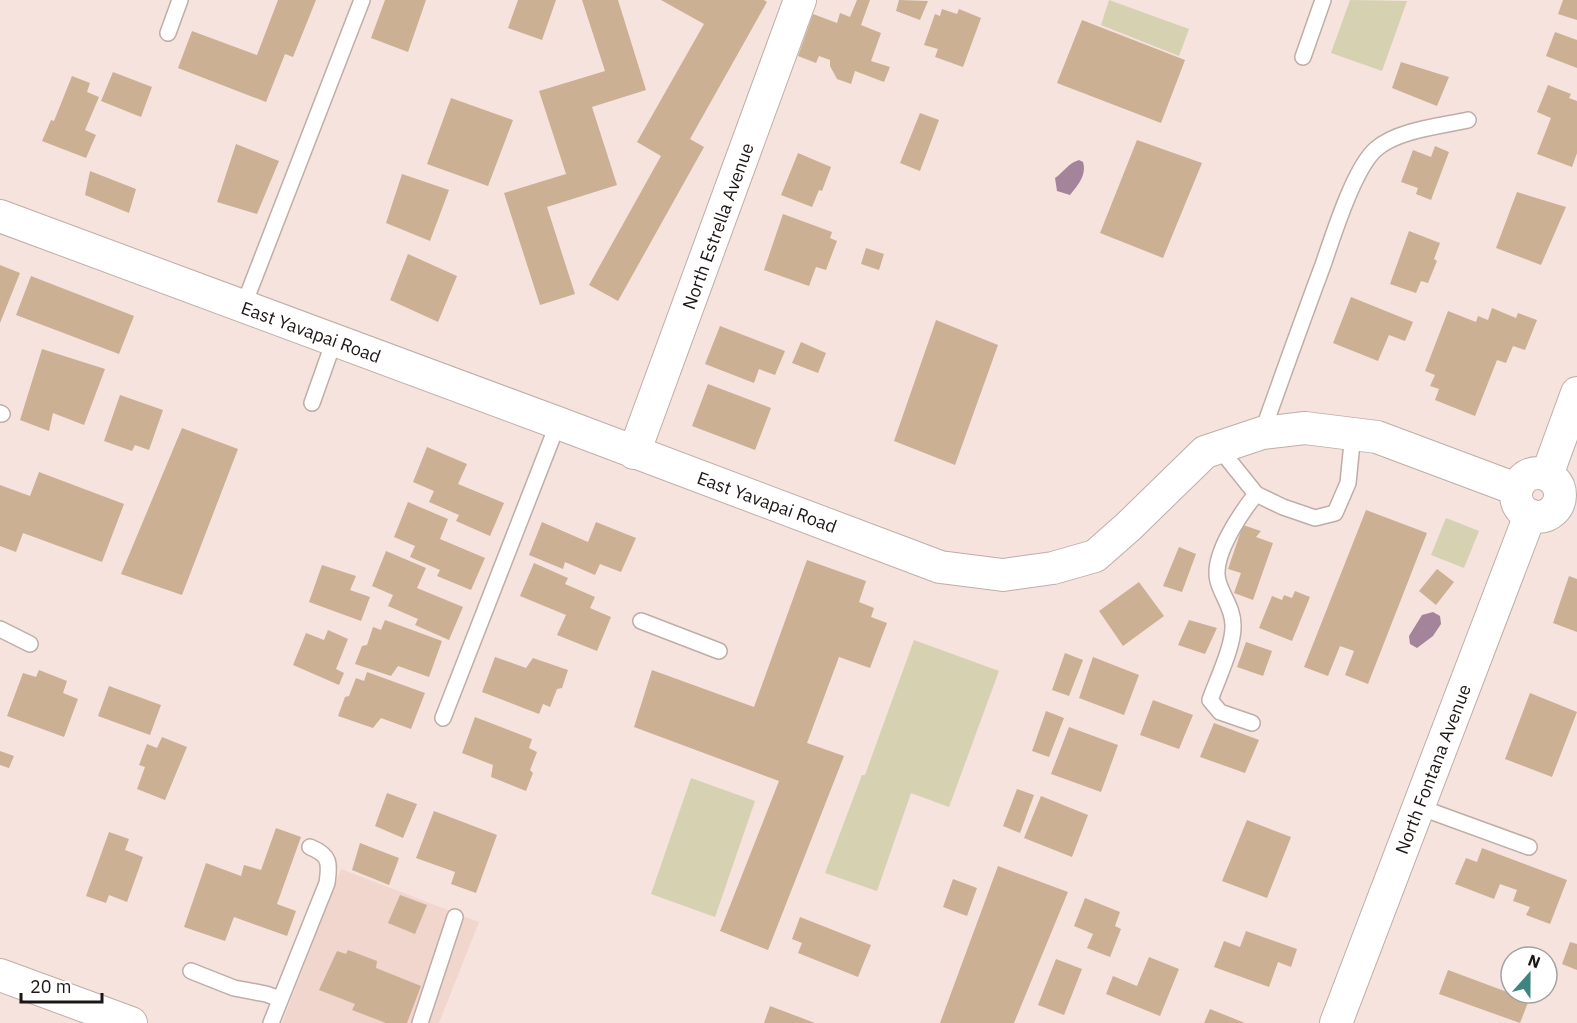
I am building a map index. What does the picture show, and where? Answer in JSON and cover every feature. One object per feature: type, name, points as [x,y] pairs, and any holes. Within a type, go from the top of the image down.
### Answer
[{"type":"street","name":"North Estrella Avenue","points":[[634,453],[800,0]]},
{"type":"street","name":"East Yavapai Road","points":[[0,216],[940,567],[1003,575],[1053,568],[1095,556],[1205,452],[1262,433],[1305,428],[1377,437],[1545,505]]},
{"type":"street","points":[[1545,505],[1525,477],[1532,473],[1547,475],[1577,393]]},
{"type":"street","name":"North Fontana Avenue","points":[[1336,1023],[1419,807],[1545,505]]},
{"type":"street","points":[[0,975],[131,1023]]},
{"type":"lane","points":[[168,33],[180,0]]},
{"type":"lane","points":[[243,307],[362,0]]},
{"type":"lane","points":[[1303,57],[1323,0]]},
{"type":"lane","points":[[1262,433],[1343,209],[1363,166],[1377,148],[1392,140],[1411,132],[1468,120]]},
{"type":"lane","points":[[312,403],[334,341]]},
{"type":"lane","points":[[443,718],[558,423]]},
{"type":"lane","points":[[1220,448],[1256,494],[1283,507],[1315,518],[1335,513],[1348,483],[1353,434]]},
{"type":"lane","points":[[1252,723],[1220,712],[1210,700],[1232,635],[1233,623],[1215,570],[1242,511],[1256,494]]},
{"type":"lane","points":[[641,621],[719,651]]},
{"type":"lane","points":[[0,629],[30,644]]},
{"type":"lane","points":[[1419,807],[1528,848]]},
{"type":"lane","points":[[271,1023],[327,883],[329,867],[326,858],[322,852],[310,847]]},
{"type":"lane","points":[[420,1023],[455,917]]},
{"type":"lane","points":[[191,971],[234,988],[280,999]]},
{"type":"shaded area","points":[[1109,0],[1189,29],[1179,56],[1101,25]]},
{"type":"shaded area","points":[[1350,0],[1407,1],[1382,71],[1331,53]]},
{"type":"shaded area","points":[[1079,160],[1083,162],[1084,167],[1081,180],[1070,195],[1057,191],[1055,178]]},
{"type":"shaded area","points":[[1446,518],[1479,531],[1464,568],[1431,555]]},
{"type":"shaded area","points":[[1433,612],[1440,616],[1441,624],[1433,636],[1417,648],[1410,644],[1409,636],[1422,615]]},
{"type":"shaded area","points":[[914,640],[999,671],[949,807],[911,793],[877,891],[825,873],[862,775],[865,775]]},
{"type":"shaded area","points":[[691,778],[755,801],[715,917],[651,894]]},
{"type":"shaded area","points":[[341,869],[479,922],[439,1023],[282,1023]]},
{"type":"building","points":[[278,0],[316,0],[293,57],[285,54],[266,102],[178,68],[192,31],[257,55]]},
{"type":"building","points":[[385,0],[426,0],[408,52],[371,38]]},
{"type":"building","points":[[518,0],[556,0],[542,40],[508,28]]},
{"type":"building","points":[[582,0],[618,0],[646,90],[592,107],[617,185],[547,207],[575,294],[540,305],[504,193],[566,174],[539,91],[605,71]]},
{"type":"building","points":[[661,0],[764,0],[767,2],[690,139],[704,147],[618,301],[589,285],[661,156],[637,142],[704,24]]},
{"type":"building","points":[[857,0],[870,0],[861,25],[881,33],[871,61],[890,67],[884,82],[855,71],[851,84],[837,79],[830,66],[830,60],[819,56],[816,63],[798,56],[813,14],[837,23],[840,13],[850,17]]},
{"type":"building","points":[[899,0],[928,1],[920,20],[896,11]]},
{"type":"building","points":[[1563,0],[1577,0],[1577,20],[1558,14]]},
{"type":"building","points":[[942,9],[957,14],[959,9],[981,18],[963,67],[935,57],[938,49],[924,45],[935,14],[940,16]]},
{"type":"building","points":[[1082,20],[1185,60],[1161,123],[1057,83]]},
{"type":"building","points":[[1555,32],[1577,40],[1577,68],[1546,56]]},
{"type":"building","points":[[1401,62],[1449,77],[1437,106],[1392,88]]},
{"type":"building","points":[[113,72],[152,87],[141,117],[101,101]]},
{"type":"building","points":[[72,76],[90,83],[87,92],[99,97],[85,130],[96,135],[86,158],[42,141],[51,120],[54,121]]},
{"type":"building","points":[[1548,85],[1571,94],[1569,98],[1577,101],[1577,153],[1572,167],[1537,154],[1551,118],[1537,112]]},
{"type":"building","points":[[451,98],[513,120],[488,186],[427,164]]},
{"type":"building","points":[[920,113],[939,120],[920,171],[900,163]]},
{"type":"building","points":[[1137,140],[1202,163],[1163,258],[1100,233]]},
{"type":"building","points":[[236,144],[279,161],[257,214],[217,202]]},
{"type":"building","points":[[1435,146],[1449,152],[1431,200],[1416,194],[1418,188],[1401,182],[1413,150],[1431,157]]},
{"type":"building","points":[[798,153],[831,167],[822,191],[819,190],[812,207],[781,195]]},
{"type":"building","points":[[90,171],[136,189],[129,213],[85,195]]},
{"type":"building","points":[[402,174],[449,190],[430,241],[386,223]]},
{"type":"building","points":[[1517,192],[1566,207],[1541,265],[1496,248]]},
{"type":"building","points":[[783,214],[832,232],[830,238],[837,241],[826,270],[816,267],[809,286],[764,270]]},
{"type":"building","points":[[1409,231],[1440,243],[1434,259],[1437,261],[1428,283],[1421,281],[1416,293],[1390,284]]},
{"type":"building","points":[[866,248],[884,254],[879,270],[861,264]]},
{"type":"building","points":[[408,254],[457,276],[438,322],[390,300]]},
{"type":"building","points":[[0,265],[20,273],[0,323]]},
{"type":"building","points":[[31,276],[134,316],[119,354],[16,315]]},
{"type":"building","points":[[1351,297],[1413,322],[1405,341],[1389,335],[1378,361],[1333,343]]},
{"type":"building","points":[[1492,308],[1516,318],[1518,313],[1537,320],[1525,350],[1513,346],[1506,363],[1497,360],[1475,416],[1435,400],[1439,389],[1430,386],[1435,375],[1425,371],[1448,311],[1476,322],[1478,316],[1488,320]]},
{"type":"building","points":[[936,320],[998,345],[955,465],[894,441]]},
{"type":"building","points":[[720,326],[785,351],[775,375],[759,369],[754,383],[705,364]]},
{"type":"building","points":[[801,342],[826,353],[818,373],[792,363]]},
{"type":"building","points":[[42,349],[105,369],[84,425],[53,413],[49,431],[20,420]]},
{"type":"building","points":[[708,384],[771,408],[755,450],[692,426]]},
{"type":"building","points":[[120,395],[163,410],[149,450],[135,445],[132,451],[104,441]]},
{"type":"building","points":[[182,428],[238,449],[182,595],[121,574]]},
{"type":"building","points":[[427,447],[467,464],[458,484],[504,503],[490,536],[456,521],[459,515],[429,502],[434,491],[413,482]]},
{"type":"building","points":[[39,472],[124,504],[102,562],[23,533],[16,552],[0,546],[0,485],[30,496]]},
{"type":"building","points":[[408,502],[448,519],[440,539],[485,558],[471,590],[437,576],[440,570],[410,557],[415,546],[394,537]]},
{"type":"building","points":[[1366,510],[1427,533],[1368,684],[1345,675],[1354,651],[1340,646],[1328,676],[1304,667]]},
{"type":"building","points":[[542,522],[588,542],[596,522],[636,538],[621,572],[600,564],[595,575],[565,562],[563,569],[529,555]]},
{"type":"building","points":[[1243,525],[1261,531],[1256,537],[1273,543],[1253,600],[1234,593],[1241,573],[1228,569]]},
{"type":"building","points":[[1179,547],[1196,554],[1182,592],[1163,586]]},
{"type":"building","points":[[386,551],[426,568],[417,588],[463,607],[449,640],[415,625],[418,619],[388,606],[393,595],[372,586]]},
{"type":"building","points":[[807,560],[866,581],[859,602],[874,608],[871,617],[887,623],[870,668],[839,657],[807,743],[844,756],[768,950],[720,931],[779,781],[634,727],[652,670],[754,707]]},
{"type":"building","points":[[534,563],[568,578],[565,584],[595,597],[590,608],[611,617],[597,651],[557,635],[566,615],[520,596]]},
{"type":"building","points":[[322,565],[356,576],[350,590],[370,597],[361,621],[309,602]]},
{"type":"building","points":[[1437,569],[1454,582],[1436,605],[1419,591]]},
{"type":"building","points":[[1569,576],[1577,579],[1577,632],[1553,623]]},
{"type":"building","points":[[1139,582],[1164,616],[1123,646],[1099,611]]},
{"type":"building","points":[[1295,591],[1310,597],[1292,641],[1259,628],[1272,596],[1282,600],[1284,595],[1292,598]]},
{"type":"building","points":[[385,620],[442,641],[429,677],[398,666],[391,676],[355,664],[362,646],[367,645],[373,627],[381,630]]},
{"type":"building","points":[[1189,620],[1217,628],[1205,654],[1178,645]]},
{"type":"building","points":[[328,630],[348,639],[336,669],[344,673],[339,685],[293,665],[306,633],[324,640]]},
{"type":"building","points":[[1246,642],[1272,651],[1263,676],[1237,667]]},
{"type":"building","points":[[1065,653],[1083,660],[1069,696],[1052,690]]},
{"type":"building","points":[[495,657],[526,668],[533,658],[568,670],[562,688],[557,689],[550,707],[543,704],[539,714],[482,692]]},
{"type":"building","points":[[1093,657],[1139,675],[1124,715],[1079,698]]},
{"type":"building","points":[[39,670],[67,681],[63,693],[78,699],[64,737],[7,716],[23,673],[36,677]]},
{"type":"building","points":[[367,672],[425,693],[411,729],[381,718],[373,728],[338,716],[345,697],[349,696],[356,678],[364,681]]},
{"type":"building","points":[[109,686],[161,705],[150,735],[98,716]]},
{"type":"building","points":[[1530,693],[1577,712],[1552,777],[1505,759]]},
{"type":"building","points":[[1153,700],[1193,715],[1179,749],[1140,735]]},
{"type":"building","points":[[1046,711],[1064,718],[1049,757],[1032,751]]},
{"type":"building","points":[[475,717],[532,739],[529,748],[537,752],[530,770],[533,773],[526,791],[491,777],[493,765],[462,753]]},
{"type":"building","points":[[1214,723],[1259,740],[1245,773],[1200,757]]},
{"type":"building","points":[[1069,727],[1118,745],[1101,792],[1051,774]]},
{"type":"building","points":[[162,737],[187,747],[165,800],[137,789],[145,767],[139,765],[147,744],[157,748]]},
{"type":"building","points":[[0,751],[14,756],[9,768],[0,765]]},
{"type":"building","points":[[1017,789],[1034,795],[1020,833],[1003,826]]},
{"type":"building","points":[[387,793],[417,804],[403,838],[375,826]]},
{"type":"building","points":[[1041,796],[1088,815],[1072,857],[1024,838]]},
{"type":"building","points":[[434,811],[497,835],[476,893],[451,884],[455,872],[416,858]]},
{"type":"building","points":[[1247,820],[1291,837],[1267,898],[1222,881]]},
{"type":"building","points":[[276,828],[301,837],[277,904],[296,911],[287,936],[234,917],[225,941],[184,927],[206,863],[241,876],[244,865],[261,870]]},
{"type":"building","points":[[109,832],[129,839],[125,850],[143,857],[127,902],[109,895],[106,903],[86,896]]},
{"type":"building","points":[[360,843],[399,858],[389,885],[352,870]]},
{"type":"building","points":[[1482,848],[1567,880],[1550,924],[1526,915],[1530,907],[1513,901],[1517,890],[1500,884],[1494,899],[1455,884],[1466,858],[1477,862]]},
{"type":"building","points":[[998,866],[1068,892],[1014,1023],[940,1023]]},
{"type":"building","points":[[953,879],[977,888],[967,916],[943,907]]},
{"type":"building","points":[[400,895],[427,905],[415,934],[388,923]]},
{"type":"building","points":[[1085,898],[1120,912],[1115,926],[1121,929],[1110,957],[1087,948],[1093,934],[1074,926]]},
{"type":"building","points":[[800,917],[871,945],[858,977],[798,953],[802,943],[792,939]]},
{"type":"building","points":[[1246,931],[1297,949],[1291,967],[1278,962],[1269,987],[1214,967],[1224,941],[1240,947]]},
{"type":"building","points":[[1570,942],[1577,944],[1577,970],[1562,964]]},
{"type":"building","points":[[348,950],[377,961],[376,968],[421,986],[407,1023],[386,1023],[352,1010],[355,1004],[319,990],[337,951],[346,954]]},
{"type":"building","points":[[1149,957],[1179,969],[1160,1016],[1106,994],[1113,976],[1137,986]]},
{"type":"building","points":[[1056,959],[1082,969],[1064,1015],[1038,1005]]},
{"type":"building","points":[[1448,970],[1499,989],[1499,1005],[1527,1005],[1520,1023],[1439,994]]},
{"type":"building","points":[[770,1006],[815,1023],[764,1023]]},
{"type":"building","points":[[1210,1009],[1245,1023],[1204,1023]]}]
